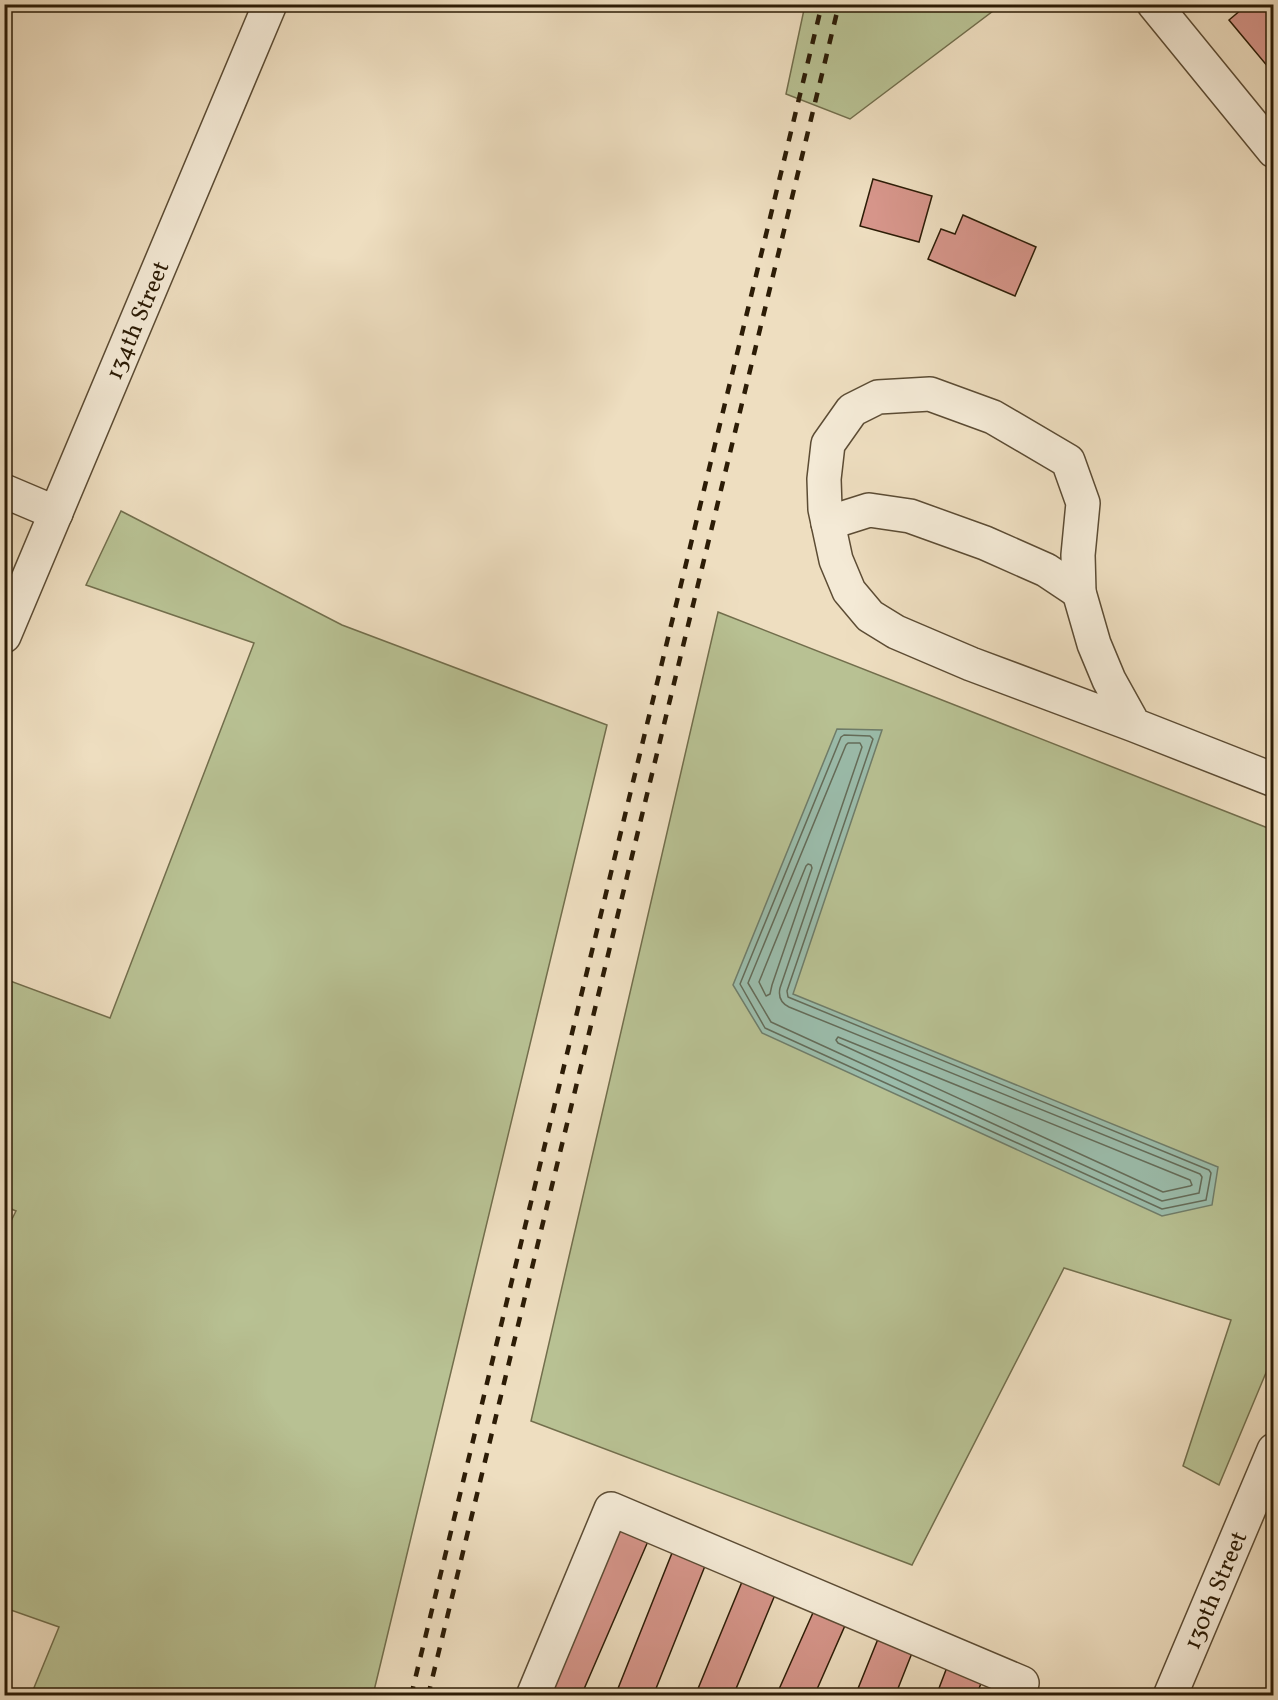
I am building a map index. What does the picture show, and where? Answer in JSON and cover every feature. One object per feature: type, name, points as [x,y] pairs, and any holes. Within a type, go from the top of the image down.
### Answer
[{"type":"street","name":"134th Street","points":[[4,636],[270,4]]},
{"type":"street","points":[[1154,4],[1274,152]]},
{"type":"street","points":[[1134,725],[1109,680],[1094,644],[1079,592],[1078,555],[1083,503],[1068,461],[993,417],[930,394],[878,397],[852,410],[828,444],[824,479],[825,509],[836,560],[849,591],[870,616],[896,632],[971,664],[1274,780]]},
{"type":"street","points":[[4,490],[56,513]]},
{"type":"street","points":[[828,523],[869,510],[910,516],[985,543],[1046,570],[1079,592]]},
{"type":"street","name":"130th Street","points":[[1170,1695],[1274,1450]]},
{"type":"street","points":[[533,1695],[611,1509],[1022,1683],[1028,1692]]},
{"type":"shaded area","points":[[805,4],[1001,5],[850,119],[786,94]]},
{"type":"shaded area","points":[[121,511],[342,625],[607,725],[373,1695],[31,1695],[59,1627],[5,1608],[4,1235],[16,1211],[4,1206],[5,979],[110,1018],[254,643],[86,585]]},
{"type":"shaded area","points":[[718,612],[1273,830],[1273,1356],[1219,1485],[1183,1466],[1231,1320],[1064,1268],[912,1565],[531,1421]]},
{"type":"water","points":[[837,729],[882,730],[793,994],[1218,1167],[1212,1205],[1162,1216],[762,1033],[733,985]]},
{"type":"building","points":[[1248,4],[1274,4],[1274,74],[1229,20]]},
{"type":"building","points":[[873,179],[932,196],[919,242],[860,226]]},
{"type":"building","points":[[963,215],[1036,247],[1015,296],[928,259],[941,229],[955,234]]},
{"type":"building","points":[[616,1524],[649,1539],[581,1696],[549,1696]]},
{"type":"building","points":[[674,1548],[707,1561],[653,1696],[615,1696]]},
{"type":"building","points":[[744,1577],[777,1590],[733,1696],[695,1696]]},
{"type":"building","points":[[816,1606],[847,1621],[814,1696],[776,1696]]},
{"type":"building","points":[[880,1634],[914,1648],[895,1696],[855,1696]]},
{"type":"building","points":[[949,1662],[984,1676],[976,1696],[936,1696]]},
{"type":"railway","points":[[411,1696],[822,4]]},
{"type":"railway","points":[[428,1696],[839,4]]}]
